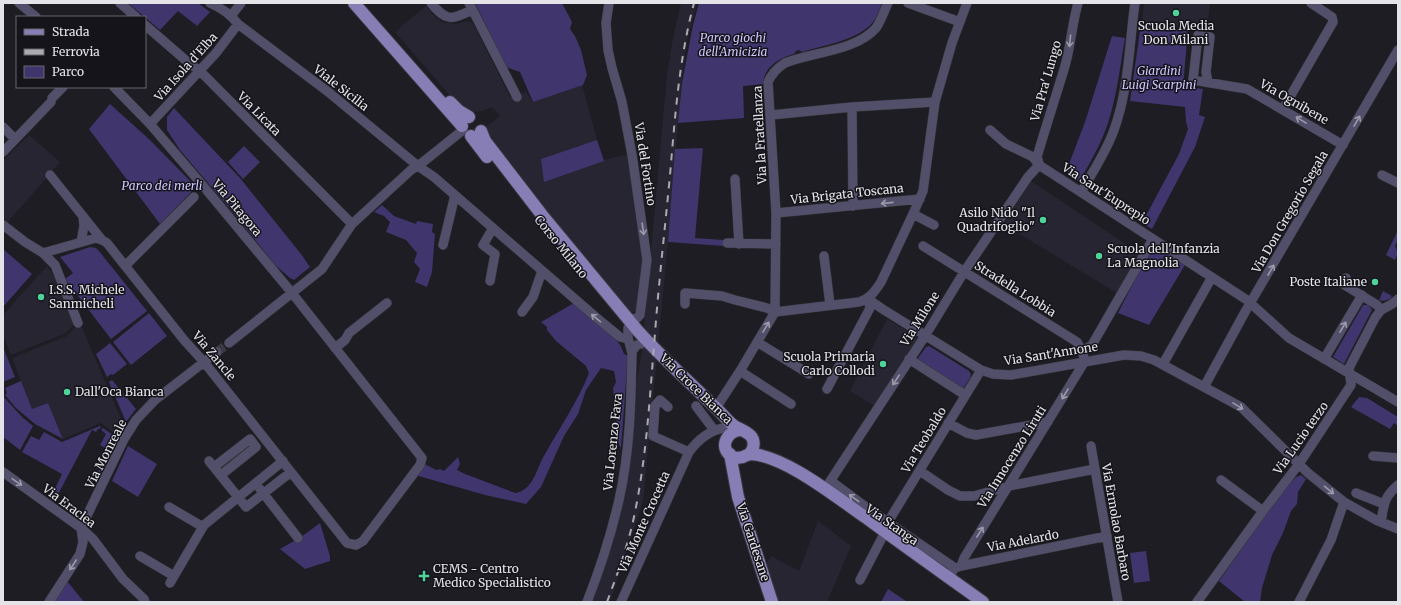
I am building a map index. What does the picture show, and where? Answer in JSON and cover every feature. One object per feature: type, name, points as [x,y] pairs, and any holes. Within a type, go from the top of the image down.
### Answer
[{"type":"main road","name":"Corso Milano","points":[[354,3],[469,128],[485,141],[627,328],[653,352]]},
{"type":"main road","name":"Corso Milano","points":[[363,3],[454,107],[469,128]]},
{"type":"main road","name":"Corso Milano","points":[[627,328],[636,347],[653,352]]},
{"type":"main road","name":"Via Croce Bianca","points":[[653,352],[729,421],[749,434],[753,441],[800,467],[828,485]]},
{"type":"main road","name":"Via Croce Bianca","points":[[653,352],[711,411],[722,431],[727,451],[730,454]]},
{"type":"main road","name":"Via Croce Bianca","points":[[722,431],[730,433],[735,430],[741,430]]},
{"type":"main road","points":[[747,455],[753,448],[753,441]]},
{"type":"main road","points":[[730,454],[736,458],[758,454],[777,461],[828,485]]},
{"type":"main road","name":"Via Gardesane","points":[[730,454],[738,496],[772,602]]},
{"type":"main road","name":"Via Gardesane","points":[[735,482],[740,463],[747,455]]},
{"type":"main road","name":"Via Stanga","points":[[828,485],[886,527],[954,570],[983,602]]},
{"type":"street","points":[[19,3],[35,16]]},
{"type":"street","points":[[120,3],[135,16]]},
{"type":"street","name":"Viale Sicilia","points":[[210,3],[231,16],[238,24],[327,91],[455,195],[616,334],[624,338],[627,328]]},
{"type":"street","points":[[231,16],[241,3]]},
{"type":"street","points":[[431,3],[443,16],[450,18],[456,18],[471,6],[516,97]]},
{"type":"street","name":"Via la Fratellanza","points":[[775,312],[776,213],[768,82],[772,73],[778,67],[793,60],[850,45],[865,37],[875,28],[888,3]]},
{"type":"street","points":[[908,3],[960,22]]},
{"type":"street","points":[[685,304],[685,293],[722,296],[767,308],[775,312],[859,302],[868,299],[881,282],[920,199],[925,178],[935,102],[945,64],[967,3]]},
{"type":"street","name":"Via Pra' Lungo","points":[[1039,165],[1037,157],[1065,66],[1078,3]]},
{"type":"street","points":[[1081,192],[1104,152],[1114,130],[1126,79],[1135,3]]},
{"type":"street","points":[[1283,109],[1333,22],[1332,17],[1311,3]]},
{"type":"street","name":"Via del Fortino","points":[[607,4],[606,23],[608,50],[622,102],[632,155],[647,260],[640,315],[627,328]]},
{"type":"street","name":"Via Isola d'Elba","points":[[150,124],[216,54],[238,24]]},
{"type":"street","name":"Via Licata","points":[[146,26],[200,71],[352,224]]},
{"type":"street","name":"Via Ognibene","points":[[1208,82],[1206,72],[1210,37],[1198,35],[1193,80],[1247,89],[1343,145]]},
{"type":"street","name":"Via Don Gregorio Segala","points":[[1204,387],[1245,312],[1398,50]]},
{"type":"street","points":[[3,152],[62,88]]},
{"type":"street","name":"Via Pitagora","points":[[115,88],[150,124],[292,293],[422,458]]},
{"type":"street","points":[[771,114],[852,106],[935,102]]},
{"type":"street","points":[[852,106],[853,206]]},
{"type":"street","points":[[3,127],[15,139]]},
{"type":"street","points":[[229,343],[322,269],[352,224],[411,170],[469,128]]},
{"type":"street","name":"Via Sant'Euprepio","points":[[990,130],[1006,144],[1033,157],[1039,165],[1251,303],[1289,338],[1398,402]]},
{"type":"street","name":"Via Milone","points":[[828,485],[925,336],[964,272],[1028,177],[1039,165]]},
{"type":"street","name":"Via Zancle","points":[[50,175],[102,240],[107,243],[184,340],[204,362],[347,543],[356,545],[363,541],[420,465],[422,458]]},
{"type":"street","points":[[1382,175],[1398,183]]},
{"type":"street","points":[[735,179],[739,244]]},
{"type":"street","points":[[443,245],[455,195]]},
{"type":"street","points":[[125,266],[194,197]]},
{"type":"street","name":"Via Brigata Toscana","points":[[776,213],[920,199]]},
{"type":"street","points":[[913,214],[934,225]]},
{"type":"street","points":[[82,242],[84,226],[83,215]]},
{"type":"street","points":[[4,227],[43,253],[55,265],[78,322]]},
{"type":"street","points":[[490,280],[495,254],[483,245],[493,228]]},
{"type":"street","points":[[43,253],[96,238],[102,240]]},
{"type":"street","points":[[1082,351],[1092,345],[1153,239]]},
{"type":"street","points":[[727,243],[776,244]]},
{"type":"street","name":"Stradella Lobbia","points":[[922,246],[1077,342],[1085,361]]},
{"type":"street","points":[[824,256],[830,305]]},
{"type":"street","points":[[522,312],[533,296],[542,271]]},
{"type":"street","points":[[1163,364],[1212,277]]},
{"type":"street","points":[[1346,278],[1343,284],[1377,305],[1381,310],[1398,299]]},
{"type":"street","points":[[1324,359],[1362,295]]},
{"type":"street","points":[[827,389],[870,308],[868,299]]},
{"type":"street","name":"Via Sant'Annone","points":[[868,299],[981,370],[993,374],[1010,375],[1124,355],[1141,356],[1163,364],[1241,407],[1308,473],[1344,502],[1381,522],[1398,529]]},
{"type":"street","points":[[335,348],[345,340],[349,334],[387,303]]},
{"type":"street","name":"Via Lucio terzo","points":[[1197,602],[1299,464],[1351,385],[1349,368],[1374,318],[1381,310]]},
{"type":"street","points":[[716,408],[775,312]]},
{"type":"street","points":[[757,342],[809,374]]},
{"type":"street","name":"Via Lorenzo Fava","points":[[587,602],[602,562],[619,499],[627,450],[636,347]]},
{"type":"street","name":"Via Monreale","points":[[81,528],[127,434],[136,420],[155,400],[217,352]]},
{"type":"street","points":[[909,359],[965,396]]},
{"type":"street","name":"Via Innocenzo Liruti","points":[[954,570],[964,558],[1085,361]]},
{"type":"street","name":"Via Teobaldo","points":[[886,527],[981,370]]},
{"type":"street","points":[[740,371],[791,404]]},
{"type":"street","points":[[668,407],[660,400],[655,406],[653,436],[689,452]]},
{"type":"street","name":"Via Croce Bianca","points":[[696,406],[722,431]]},
{"type":"street","points":[[948,423],[967,433],[976,435],[1048,422]]},
{"type":"street","name":"Via Monte Crocetta","points":[[621,602],[689,452],[698,442],[722,431]]},
{"type":"street","points":[[221,475],[256,447],[250,439],[212,464],[246,507],[291,472]]},
{"type":"street","name":"Via Ermolao Barbaro","points":[[1091,446],[1118,602]]},
{"type":"street","points":[[1373,456],[1398,458]]},
{"type":"street","points":[[140,556],[172,580],[203,527],[283,461]]},
{"type":"street","points":[[920,471],[948,490],[960,496],[974,496],[1009,486],[1095,468]]},
{"type":"street","name":"Via Eraclea","points":[[3,472],[81,528],[93,539],[123,579],[144,599],[145,602]]},
{"type":"street","points":[[1221,480],[1263,511]]},
{"type":"street","points":[[255,483],[298,538]]},
{"type":"street","points":[[1381,522],[1384,504],[1388,494],[1398,485]]},
{"type":"street","points":[[1356,492],[1384,504]]},
{"type":"street","points":[[1300,602],[1331,540],[1344,502]]},
{"type":"street","points":[[169,507],[203,527]]},
{"type":"street","name":"Via Stanga","points":[[860,580],[886,527]]},
{"type":"street","points":[[49,602],[80,554],[83,542],[81,528]]},
{"type":"street","name":"Via Adelardo","points":[[954,570],[1107,536]]},
{"type":"shaded area","points":[[681,3],[697,3],[687,41],[682,77],[643,501],[610,602],[590,602],[607,551],[642,351],[667,75]]},
{"type":"shaded area","name":"Scuola Media Don Milani","points":[[1144,3],[1210,3],[1207,30],[1142,22]]},
{"type":"shaded area","points":[[426,6],[436,18],[442,22],[455,24],[468,21],[473,23],[510,97],[526,92],[532,102],[582,84],[604,160],[629,154],[645,246],[639,311],[628,313],[490,142],[487,126],[500,116],[497,112],[491,107],[483,111],[469,112],[459,106],[395,32]]},
{"type":"shaded area","points":[[29,135],[60,162],[6,224],[3,222],[3,161]]},
{"type":"shaded area","points":[[1031,181],[1139,253],[1117,293],[1003,224]]},
{"type":"shaded area","name":"I.S.S. Michele Sanmicheli","points":[[47,266],[57,280],[75,323],[66,333],[11,355],[3,335],[3,315]]},
{"type":"shaded area","name":"Scuola Primaria Carlo Collodi","points":[[887,319],[919,338],[875,406],[850,391]]},
{"type":"shaded area","name":"Dall'Oca Bianca","points":[[80,323],[124,426],[118,436],[101,423],[63,439],[48,403],[32,410],[12,358],[67,336]]},
{"type":"shaded area","points":[[818,521],[851,546],[827,602],[778,602],[766,565],[771,556],[799,571]]},
{"type":"green space","points":[[128,3],[198,3],[210,12],[197,26],[178,11],[160,30],[146,18],[146,16],[143,16]]},
{"type":"green space","points":[[475,3],[562,3],[572,22],[570,29],[581,50],[587,75],[583,85],[533,102],[520,72],[506,67]]},
{"type":"green space","name":"Parco giochi dell'Amicizia","points":[[699,3],[882,3],[873,22],[858,34],[840,42],[802,52],[799,50],[796,51],[794,54],[783,58],[769,68],[763,84],[743,86],[744,118],[678,123],[682,83],[693,25]]},
{"type":"green space","name":"Giardini Luigi Scarpini","points":[[1141,24],[1188,30],[1183,86],[1203,89],[1199,115],[1205,117],[1195,147],[1152,229],[1142,223],[1179,154],[1188,129],[1185,107],[1130,101]]},
{"type":"green space","points":[[1112,36],[1125,38],[1114,102],[1102,138],[1079,182],[1066,172],[1085,122]]},
{"type":"green space","name":"Parco dei merli","points":[[110,104],[150,140],[196,187],[160,224],[89,129]]},
{"type":"green space","points":[[174,108],[240,178],[301,254],[310,267],[294,280],[275,265],[180,150],[167,130],[167,117]]},
{"type":"green space","points":[[597,140],[604,161],[544,182],[541,159]]},
{"type":"green space","points":[[244,146],[260,162],[243,179],[228,162]]},
{"type":"green space","points":[[703,148],[695,238],[724,240],[724,246],[668,242],[675,149]]},
{"type":"green space","points":[[382,205],[394,216],[416,224],[417,221],[433,224],[432,232],[435,234],[432,272],[427,287],[415,282],[420,269],[414,262],[417,253],[406,240],[386,232],[390,222],[384,216],[374,212]]},
{"type":"green space","points":[[1398,230],[1398,240],[1395,246],[1397,255],[1395,260],[1386,255]]},
{"type":"green space","points":[[90,247],[96,248],[99,251],[147,311],[111,339],[65,279],[73,273],[60,257]]},
{"type":"green space","points":[[3,249],[32,274],[3,307]]},
{"type":"green space","points":[[1161,249],[1185,265],[1149,325],[1118,313],[1148,254]]},
{"type":"green space","points":[[1383,291],[1392,296],[1390,299],[1383,301],[1379,300]]},
{"type":"green space","points":[[576,302],[586,315],[614,337],[622,348],[624,354],[628,356],[621,448],[615,437],[617,419],[613,388],[616,382],[614,371],[601,368],[586,390],[578,414],[564,436],[541,487],[526,504],[485,495],[415,475],[423,463],[436,470],[440,469],[444,471],[458,457],[460,464],[457,470],[465,474],[515,493],[523,491],[528,486],[534,478],[543,457],[574,404],[589,373],[586,366],[556,341],[547,330],[547,327],[541,322]]},
{"type":"green space","points":[[1363,305],[1368,305],[1372,310],[1344,364],[1333,357]]},
{"type":"green space","points":[[149,313],[167,336],[131,365],[113,342]]},
{"type":"green space","points":[[110,343],[127,364],[113,375],[111,374],[107,377],[96,354]]},
{"type":"green space","points":[[929,346],[969,371],[971,374],[970,378],[962,390],[916,361],[926,347]]},
{"type":"green space","points":[[3,347],[15,377],[3,382]]},
{"type":"green space","points":[[112,380],[136,409],[126,422],[109,382]]},
{"type":"green space","points":[[21,381],[32,409],[48,403],[63,439],[35,424],[16,408],[5,395],[7,393],[5,388]]},
{"type":"green space","points":[[3,396],[22,417],[33,426],[20,450],[3,437]]},
{"type":"green space","points":[[1359,397],[1367,398],[1398,417],[1398,426],[1394,423],[1390,429],[1351,407]]},
{"type":"green space","points":[[100,426],[101,427],[96,432],[92,430],[54,502],[50,499],[62,474],[22,452],[31,436],[39,440],[44,432],[62,442]]},
{"type":"green space","points":[[103,428],[117,438],[99,480],[95,478],[109,450],[100,445],[106,434],[101,430]]},
{"type":"green space","points":[[128,446],[157,464],[138,497],[112,481]]},
{"type":"green space","points":[[1301,475],[1306,479],[1298,492],[1297,504],[1291,511],[1283,533],[1272,555],[1262,588],[1260,602],[1245,602],[1219,581],[1283,490],[1296,477]]},
{"type":"green space","points":[[320,523],[330,556],[330,561],[305,569],[280,549],[301,537]]},
{"type":"green space","points":[[1146,551],[1150,581],[1134,583],[1130,553]]},
{"type":"green space","points":[[67,581],[84,602],[53,602]]},
{"type":"green space","points":[[888,589],[906,601],[881,602]]},
{"type":"tunnel","points":[[217,352],[229,343]]},
{"type":"railway","points":[[607,602],[630,535],[639,490],[648,423],[658,293],[676,110],[681,67],[694,3]]},
{"type":"place","name":"Scuola Media Don Milani","points":[[1176,13]]},
{"type":"place","name":"Asilo Nido \"Il Quadrifoglio\"","points":[[1043,220]]},
{"type":"place","name":"Scuola dell'Infanzia La Magnolia","points":[[1099,256]]},
{"type":"place","name":"Poste Italiane","points":[[1375,282]]},
{"type":"place","name":"I.S.S. Michele Sanmicheli","points":[[41,297]]},
{"type":"place","name":"Scuola Primaria Carlo Collodi","points":[[883,364]]},
{"type":"place","name":"Dall'Oca Bianca","points":[[67,392]]},
{"type":"place","name":"CEMS - Centro Medico Specialistico","points":[[424,576]]}]
